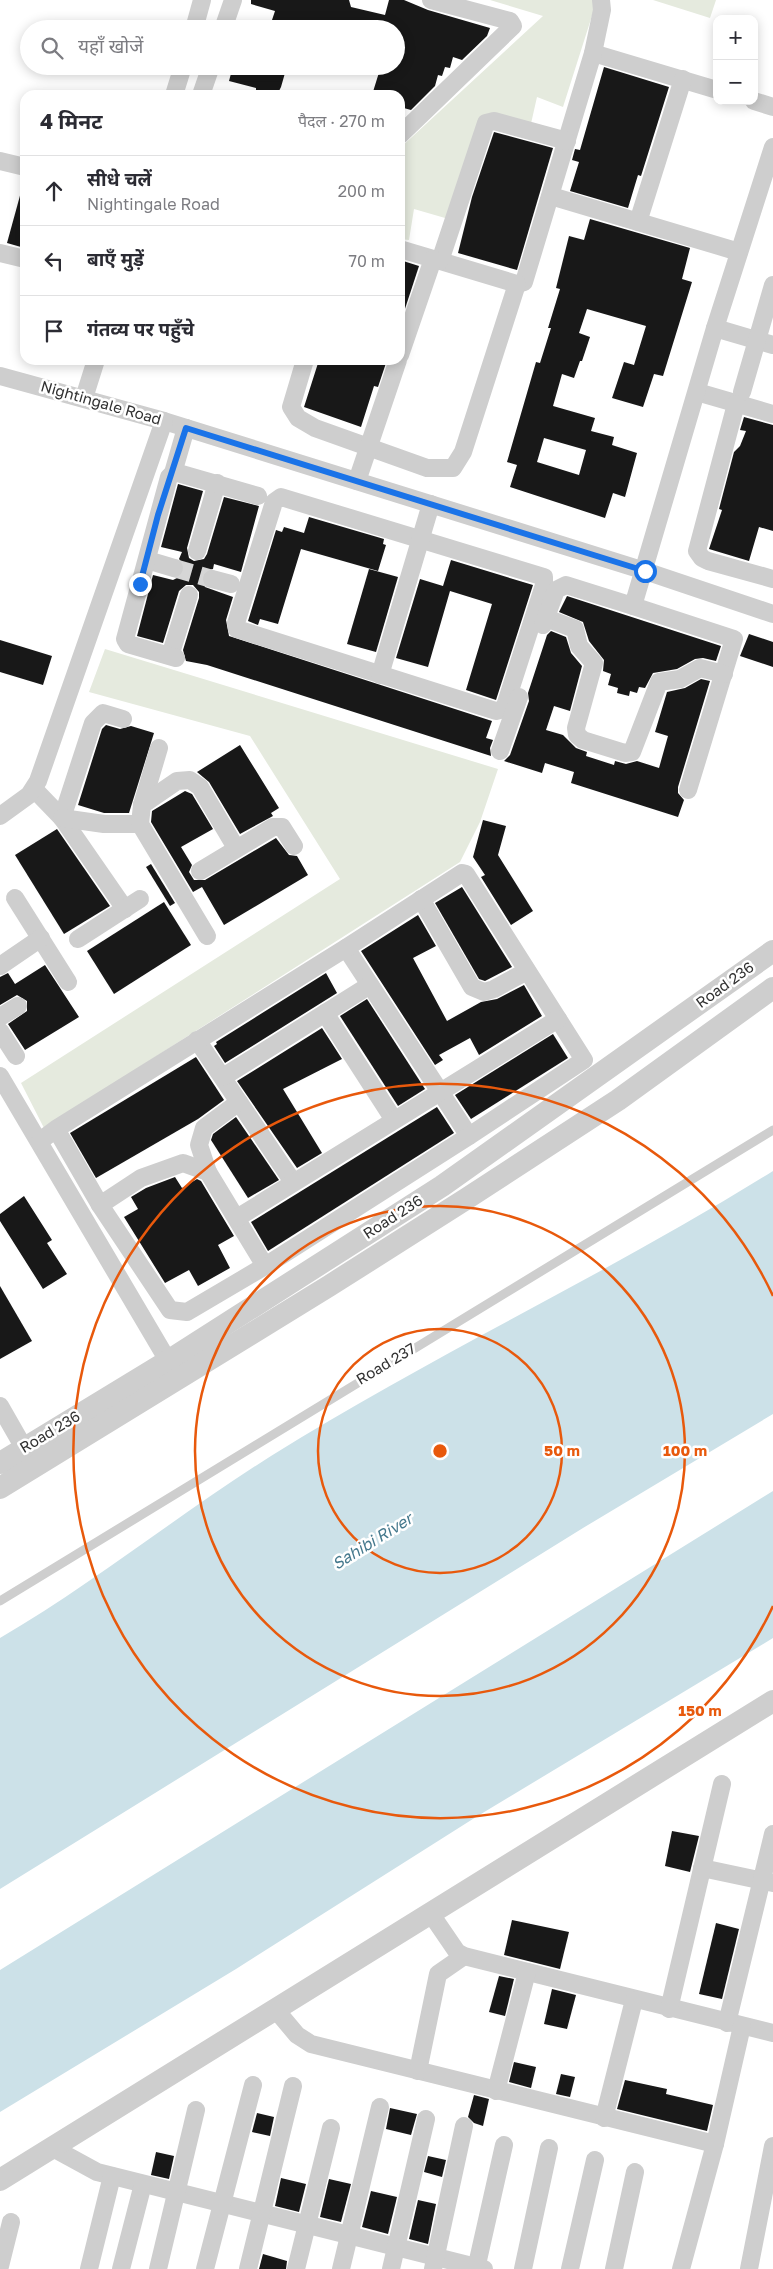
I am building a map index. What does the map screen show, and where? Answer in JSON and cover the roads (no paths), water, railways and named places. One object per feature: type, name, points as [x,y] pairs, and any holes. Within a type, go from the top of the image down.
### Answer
[{"type":"street","points":[[196,20],[202,0]]},
{"type":"street","points":[[227,20],[233,0]]},
{"type":"street","points":[[405,130],[513,26],[510,21],[431,0]]},
{"type":"street","points":[[405,251],[517,284],[521,284],[526,279],[593,53],[602,10],[601,0]]},
{"type":"street","points":[[593,53],[713,89]]},
{"type":"street","points":[[175,90],[180,75]]},
{"type":"street","points":[[202,90],[208,75]]},
{"type":"street","points":[[638,222],[683,79]]},
{"type":"street","points":[[758,102],[773,107]]},
{"type":"street","points":[[405,342],[486,122],[494,121],[567,141]]},
{"type":"street","points":[[633,606],[645,571],[715,328],[773,147]]},
{"type":"street","points":[[0,161],[20,167]]},
{"type":"street","points":[[550,196],[739,252]]},
{"type":"street","points":[[0,253],[20,259]]},
{"type":"street","points":[[304,365],[291,407],[298,418],[315,428],[427,468],[454,468],[463,452],[517,284]]},
{"type":"street","points":[[773,285],[765,343],[739,398],[697,551],[702,558],[708,561],[773,579]]},
{"type":"street","points":[[715,328],[765,343]]},
{"type":"street","points":[[84,398],[94,365]]},
{"type":"street","points":[[357,481],[396,365]]},
{"type":"street","name":"Nightingale Road","points":[[0,376],[164,421],[645,571],[773,614]]},
{"type":"street","points":[[697,392],[739,398],[773,414]]},
{"type":"street","points":[[0,816],[21,802],[34,789],[164,421]]},
{"type":"street","points":[[186,428],[173,473],[170,477],[125,639],[128,644],[173,657],[189,595]]},
{"type":"street","points":[[173,473],[217,483],[258,496]]},
{"type":"street","points":[[197,551],[217,483]]},
{"type":"street","points":[[281,497],[540,575],[545,581],[506,704],[501,711],[380,675],[240,632],[236,623],[274,502],[281,497]]},
{"type":"street","points":[[380,675],[431,504]]},
{"type":"street","points":[[147,560],[174,568]]},
{"type":"street","points":[[212,579],[231,584]]},
{"type":"street","points":[[500,751],[556,590],[566,585],[734,639],[688,790]]},
{"type":"street","points":[[546,618],[576,629],[579,646],[594,663],[576,728],[577,735],[584,740],[625,753],[632,752],[659,682],[680,679],[700,668],[724,674]]},
{"type":"street","points":[[62,818],[93,723],[103,713],[124,719]]},
{"type":"street","points":[[160,748],[142,805],[140,824],[207,936]]},
{"type":"street","points":[[142,805],[177,781],[190,780],[200,787],[236,848]]},
{"type":"street","points":[[34,789],[62,818],[125,909]]},
{"type":"street","points":[[62,818],[104,824],[140,824]]},
{"type":"street","points":[[200,871],[273,827],[282,827],[294,846]]},
{"type":"street","points":[[40,1141],[56,1129],[464,873],[584,1060],[265,1266],[188,1312],[170,1310],[100,1205],[56,1129]]},
{"type":"street","points":[[15,898],[68,982]]},
{"type":"street","points":[[78,939],[140,898]]},
{"type":"street","points":[[421,899],[472,987],[484,992],[494,989],[527,971]]},
{"type":"street","points":[[0,966],[41,938]]},
{"type":"street","points":[[346,948],[469,1136]]},
{"type":"street","name":"Road 236","points":[[0,1463],[24,1448],[174,1370],[478,1161],[773,951]]},
{"type":"street","points":[[223,1077],[370,985]]},
{"type":"street","points":[[0,1488],[174,1370],[329,1286],[618,1100],[773,988]]},
{"type":"street","points":[[0,1017],[18,1006]]},
{"type":"street","points":[[325,1013],[394,1120]]},
{"type":"street","points":[[237,1218],[558,1019]]},
{"type":"street","points":[[0,1031],[16,1056]]},
{"type":"street","points":[[197,1040],[293,1182]]},
{"type":"street","points":[[0,1076],[174,1370]]},
{"type":"street","points":[[239,1102],[204,1128],[199,1145],[208,1172],[265,1266]]},
{"type":"street","points":[[100,1205],[141,1178],[183,1164],[208,1172]]},
{"type":"street","points":[[2,1415],[24,1448]]},
{"type":"street","points":[[0,2180],[773,1701]]},
{"type":"street","points":[[669,2009],[722,1784]]},
{"type":"street","points":[[681,2269],[715,2144],[734,2024],[767,1882],[773,1834]]},
{"type":"street","points":[[702,1868],[767,1882]]},
{"type":"street","points":[[431,1914],[457,1952],[464,1956],[669,2009],[773,2033]]},
{"type":"street","points":[[418,2071],[435,1980],[442,1969],[464,1956]]},
{"type":"street","points":[[496,2091],[527,1972]]},
{"type":"street","points":[[604,2118],[634,2000]]},
{"type":"street","points":[[276,2010],[297,2035],[311,2044],[715,2144]]},
{"type":"street","points":[[205,2269],[252,2085]]},
{"type":"street","points":[[248,2269],[293,2086]]},
{"type":"street","points":[[341,2269],[380,2107]]},
{"type":"street","points":[[158,2269],[196,2110]]},
{"type":"street","points":[[391,2269],[426,2120]]},
{"type":"street","points":[[434,2263],[464,2126]]},
{"type":"street","points":[[296,2269],[331,2128]]},
{"type":"street","points":[[53,2148],[84,2166],[112,2176],[396,2248],[434,2263],[479,2268],[504,2145]]},
{"type":"street","points":[[749,2269],[773,2146]]},
{"type":"street","points":[[523,2269],[549,2148]]},
{"type":"street","points":[[570,2269],[595,2160]]},
{"type":"street","points":[[614,2269],[635,2172]]},
{"type":"street","points":[[89,2269],[112,2176]]},
{"type":"street","points":[[121,2269],[142,2184]]},
{"type":"street","points":[[0,2266],[11,2222]]},
{"type":"lane","name":"Road 237","points":[[0,1601],[773,1130]]},
{"type":"water","name":"Sahibi River","points":[[773,1171],[773,1414],[583,1528],[0,1889],[0,1638],[69,1595],[271,1456],[395,1383],[649,1244]]},
{"type":"water","points":[[773,1491],[773,1638],[476,1817],[236,1969],[0,2112],[0,1970]]},
{"type":"tunnel","points":[[174,568],[212,579]]}]
